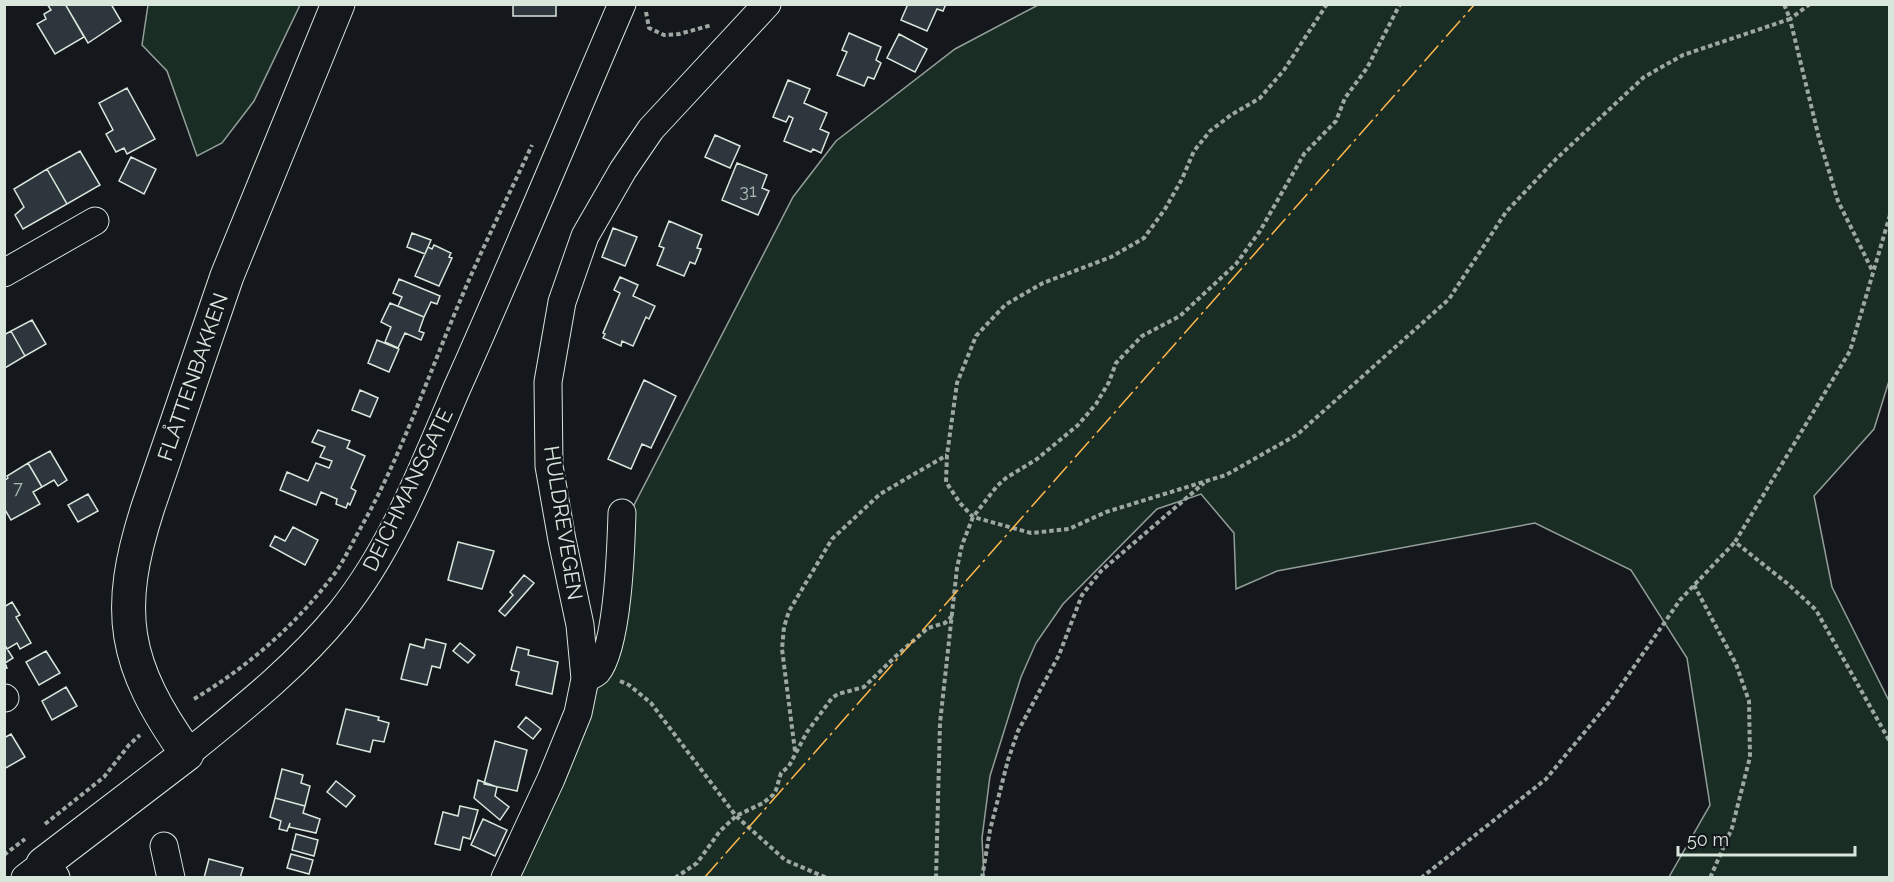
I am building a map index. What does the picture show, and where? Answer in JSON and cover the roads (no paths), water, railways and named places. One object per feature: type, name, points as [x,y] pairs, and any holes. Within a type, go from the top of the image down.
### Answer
[{"type":"main road","name":"FLÅTTENBAKKEN","points":[[187,753],[162,719],[135,660],[130,633],[130,577],[137,541],[227,276],[339,4]]},
{"type":"main road","name":"DEICHMANSGATE","points":[[37,864],[187,753]]},
{"type":"street","name":"DEICHMANSGATE","points":[[187,753],[266,688],[314,643],[359,588],[381,552],[404,508],[492,310],[622,4]]},
{"type":"street","name":"HULDREVEGEN","points":[[505,878],[551,779],[592,674],[562,540],[549,466],[548,382],[562,302],[585,236],[623,170],[651,129],[763,9]]},
{"type":"street","points":[[4,273],[95,221]]},
{"type":"street","points":[[592,674],[610,636],[615,610],[622,513]]},
{"type":"street","points":[[164,846],[171,878]]}]
